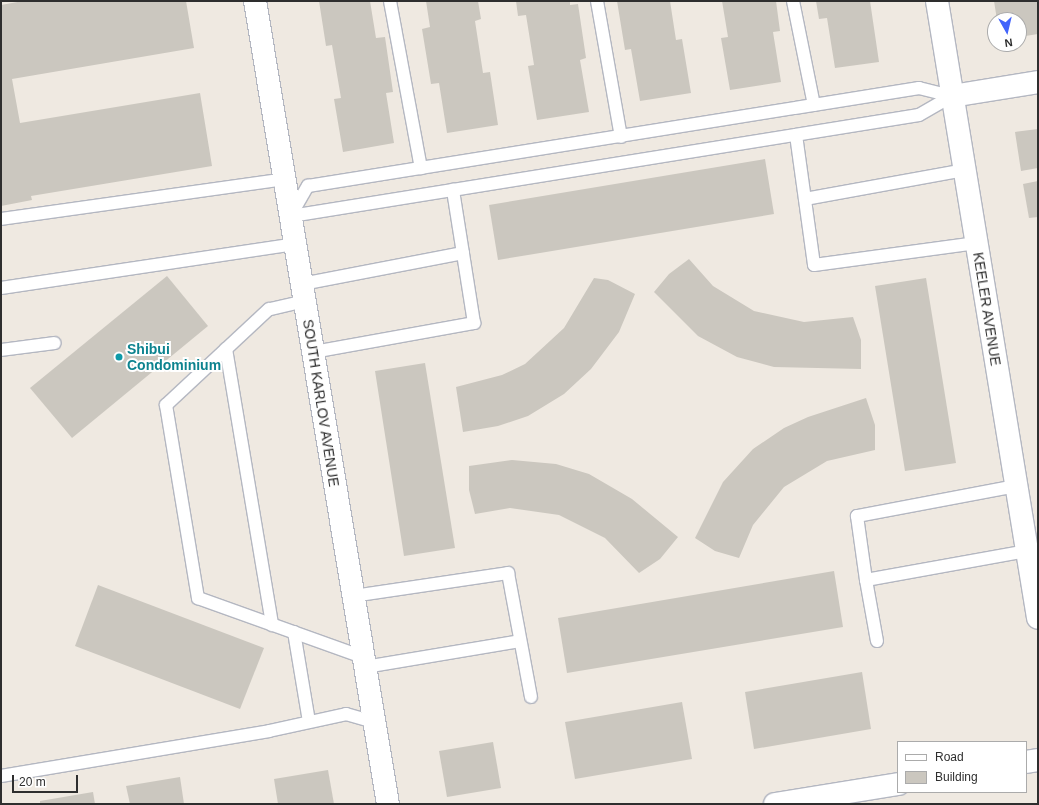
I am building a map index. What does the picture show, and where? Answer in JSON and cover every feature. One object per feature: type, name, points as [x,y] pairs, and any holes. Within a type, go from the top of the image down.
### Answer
[{"type":"street","name":"SOUTH KARLOV AVENUE","points":[[255,1],[388,804]]},
{"type":"street","name":"KEELER AVENUE","points":[[937,1],[1038,618]]},
{"type":"street","points":[[952,96],[1038,82]]},
{"type":"street","points":[[1027,762],[1038,760]]},
{"type":"street","points":[[775,804],[897,784]]},
{"type":"lane","points":[[390,1],[421,168]]},
{"type":"lane","points":[[597,1],[621,137]]},
{"type":"lane","points":[[793,1],[814,105]]},
{"type":"lane","points":[[291,216],[308,186],[919,88],[952,96]]},
{"type":"lane","points":[[291,216],[919,115],[952,96]]},
{"type":"lane","points":[[796,135],[814,265],[977,243]]},
{"type":"lane","points":[[805,199],[965,170]]},
{"type":"lane","points":[[1,219],[284,179]]},
{"type":"lane","points":[[313,352],[474,323],[453,190]]},
{"type":"lane","points":[[1,288],[295,244]]},
{"type":"lane","points":[[463,253],[303,292],[269,309],[166,405],[198,598],[294,632],[364,662],[520,641]]},
{"type":"lane","points":[[1,350],[55,343]]},
{"type":"lane","points":[[226,349],[272,625]]},
{"type":"lane","points":[[877,641],[866,580],[857,516],[1016,486]]},
{"type":"lane","points":[[866,580],[1027,551]]},
{"type":"lane","points":[[353,596],[508,573],[531,697]]},
{"type":"lane","points":[[294,632],[309,722]]},
{"type":"lane","points":[[1,776],[309,722],[346,714],[374,722]]},
{"type":"building","points":[[23,1],[186,1],[194,48],[12,79],[20,123],[200,93],[212,166],[31,196],[32,200],[1,206],[1,5]]},
{"type":"building","points":[[319,1],[370,1],[376,38],[385,37],[393,92],[386,93],[394,143],[343,152],[334,99],[341,98],[332,45],[326,46]]},
{"type":"building","points":[[426,1],[478,1],[481,19],[475,21],[483,73],[490,72],[498,125],[447,133],[439,83],[431,84],[422,29],[430,27]]},
{"type":"building","points":[[516,1],[570,1],[570,5],[578,4],[586,58],[580,60],[589,112],[537,120],[528,66],[534,65],[526,15],[518,16]]},
{"type":"building","points":[[617,1],[670,1],[676,40],[682,39],[691,93],[640,101],[631,49],[625,50]]},
{"type":"building","points":[[722,1],[776,1],[780,31],[773,32],[781,82],[730,90],[721,38],[728,37]]},
{"type":"building","points":[[816,1],[870,1],[879,62],[835,68],[827,18],[819,19]]},
{"type":"building","points":[[994,1],[1038,1],[1038,34],[1027,36],[1027,12],[996,12]]},
{"type":"building","points":[[1038,129],[1038,168],[1021,171],[1015,132]]},
{"type":"building","points":[[765,159],[774,214],[498,260],[489,205]]},
{"type":"building","points":[[1038,181],[1038,217],[1029,218],[1023,184]]},
{"type":"building","points":[[689,259],[713,286],[754,311],[804,322],[853,317],[861,340],[861,369],[774,367],[737,357],[698,336],[654,292],[669,274]]},
{"type":"building","name":"Shibui Condominium","points":[[167,276],[208,326],[72,438],[30,388]]},
{"type":"building","points":[[594,278],[608,280],[635,294],[619,332],[591,369],[564,394],[528,416],[498,426],[463,432],[456,387],[502,375],[525,364],[564,328]]},
{"type":"building","points":[[926,278],[956,463],[905,471],[875,286]]},
{"type":"building","points":[[425,363],[455,548],[404,556],[375,371]]},
{"type":"building","points":[[866,398],[875,425],[875,450],[827,461],[784,487],[753,525],[739,558],[715,551],[695,538],[723,482],[753,449],[784,428],[808,417]]},
{"type":"building","points":[[512,460],[556,464],[589,474],[632,499],[678,537],[660,559],[639,573],[605,538],[559,515],[510,508],[475,514],[469,490],[469,466]]},
{"type":"building","points":[[834,571],[843,627],[567,673],[558,618]]},
{"type":"building","points":[[98,585],[264,648],[240,709],[75,646]]},
{"type":"building","points":[[862,672],[871,729],[754,749],[745,692]]},
{"type":"building","points":[[682,702],[692,759],[575,779],[565,722]]},
{"type":"building","points":[[493,742],[501,788],[447,797],[439,751]]},
{"type":"building","points":[[328,770],[334,804],[278,804],[274,779]]},
{"type":"building","points":[[180,777],[184,804],[130,804],[126,786]]},
{"type":"building","points":[[93,792],[95,804],[40,804],[40,801]]},
{"type":"place","name":"Shibui Condominium","points":[[119,357]]}]
